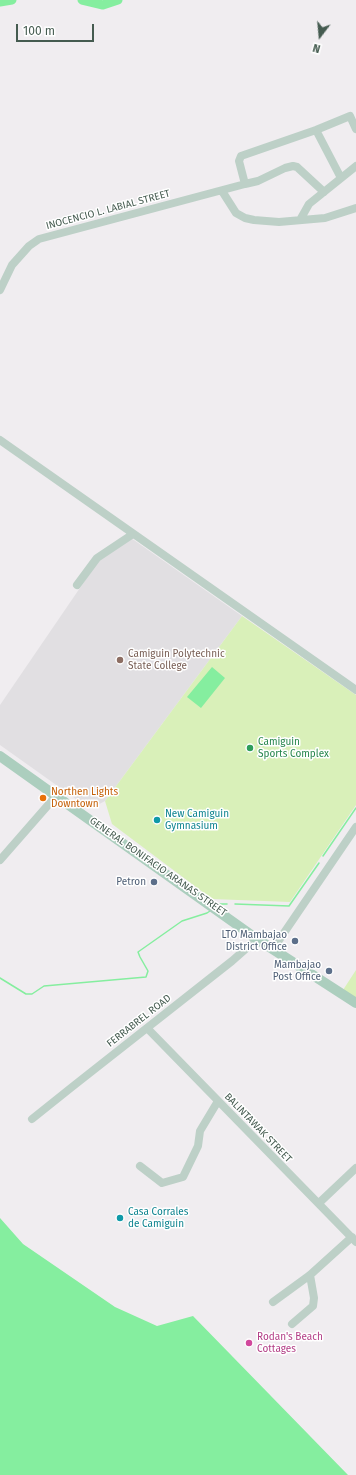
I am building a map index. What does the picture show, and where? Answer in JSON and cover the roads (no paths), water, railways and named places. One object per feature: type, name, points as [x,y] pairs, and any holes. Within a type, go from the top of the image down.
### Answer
[{"type":"main road","name":"GENERAL BONIFACIO ARANAS STREET","points":[[0,756],[257,939],[356,1004]]},
{"type":"street","points":[[245,184],[239,161],[240,157],[316,130],[350,116],[356,129]]},
{"type":"street","points":[[316,130],[341,178]]},
{"type":"street","name":"INOCENCIO L. LABIAL STREET","points":[[0,290],[12,265],[29,246],[39,239],[258,181],[285,168],[293,166],[297,167],[324,192]]},
{"type":"street","points":[[300,220],[309,204],[356,166]]},
{"type":"street","points":[[222,191],[236,214],[254,220],[278,222],[325,218],[356,208]]},
{"type":"street","points":[[0,440],[356,690]]},
{"type":"street","points":[[77,585],[97,558],[134,534]]},
{"type":"street","points":[[0,860],[56,796]]},
{"type":"street","points":[[272,949],[356,827]]},
{"type":"street","name":"FERRABREL ROAD","points":[[32,1119],[257,939]]},
{"type":"street","name":"BALINTAWAK STREET","points":[[147,1028],[354,1239]]},
{"type":"street","points":[[140,1166],[162,1183],[183,1177],[198,1146],[200,1131],[218,1101]]},
{"type":"street","points":[[319,1203],[356,1168]]},
{"type":"street","points":[[273,1302],[310,1275],[354,1239]]},
{"type":"street","points":[[292,1324],[313,1306],[314,1298],[310,1275]]},
{"type":"waterway","points":[[0,2],[12,0]]},
{"type":"waterway","points":[[82,0],[103,5],[118,0]]},
{"type":"waterway","points":[[323,856],[356,808]]},
{"type":"waterway","points":[[235,904],[289,906],[319,863]]},
{"type":"waterway","points":[[216,905],[227,904]]},
{"type":"waterway","points":[[0,978],[26,994],[32,994],[44,986],[146,977],[148,971],[138,952],[182,921],[210,911]]},
{"type":"place","name":"Camiguin Polytechnic State College","points":[[120,660]]},
{"type":"place","name":"Camiguin Sports Complex","points":[[250,748]]},
{"type":"place","name":"Northen Lights Downtown","points":[[43,798]]},
{"type":"place","name":"New Camiguin Gymnasium","points":[[157,820]]},
{"type":"place","name":"Petron","points":[[154,882]]},
{"type":"place","name":"LTO Mambajao District Office","points":[[295,941]]},
{"type":"place","name":"Mambajao Post Office","points":[[329,971]]},
{"type":"place","name":"Casa Corrales de Camiguin","points":[[120,1218]]},
{"type":"place","name":"Rodan's Beach Cottages","points":[[249,1343]]}]
